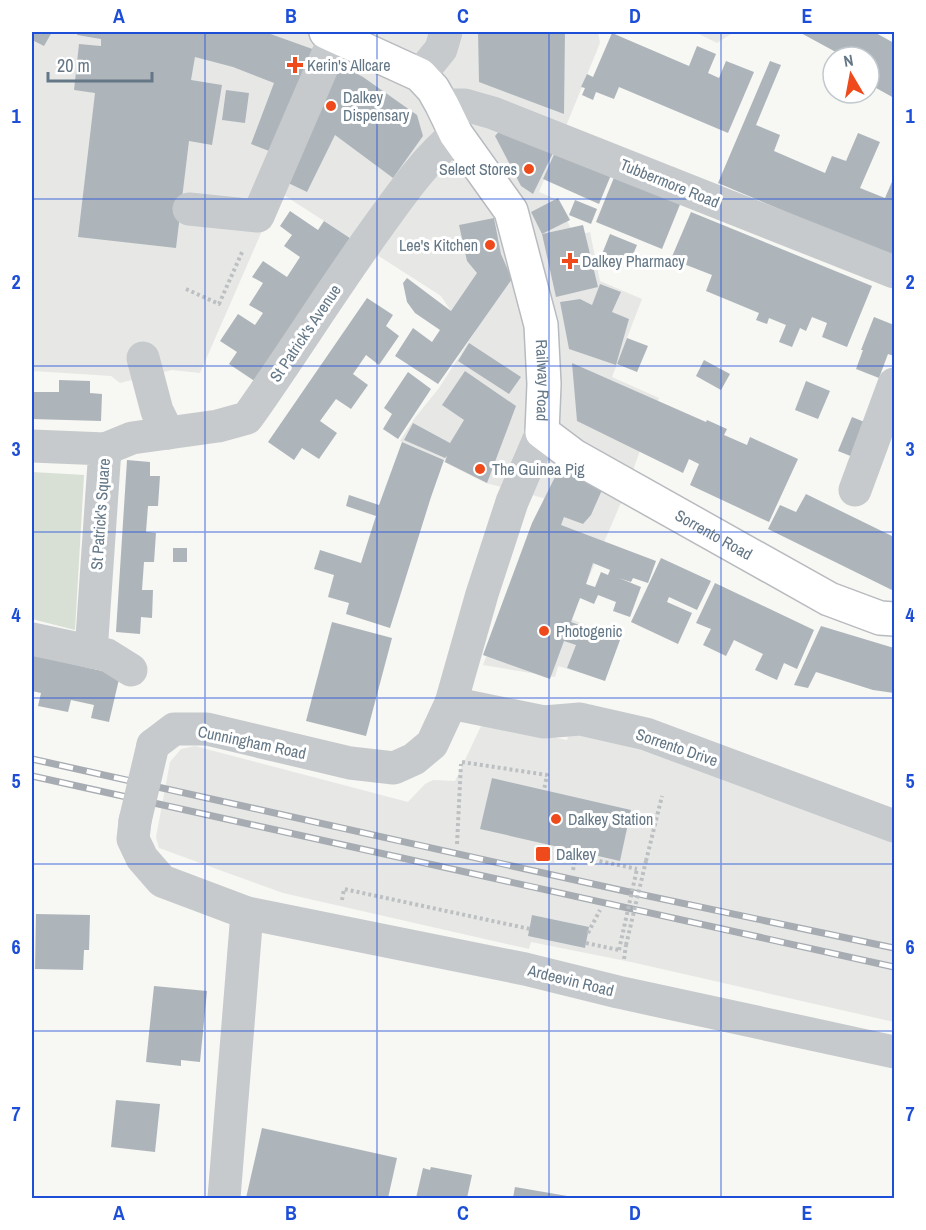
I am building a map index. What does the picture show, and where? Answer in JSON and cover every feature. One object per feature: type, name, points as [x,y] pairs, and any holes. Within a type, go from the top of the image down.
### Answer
[{"type":"main road","points":[[331,33],[420,75]]},
{"type":"main road","name":"Railway Road","points":[[420,75],[433,89],[456,134],[511,211],[541,325],[544,384],[542,432]]},
{"type":"main road","name":"Sorrento Road","points":[[542,432],[574,456],[829,599],[880,618],[894,620]]},
{"type":"street","points":[[420,75],[441,49],[446,32]]},
{"type":"street","points":[[189,209],[258,216],[331,33]]},
{"type":"street","name":"Tubbermore Road","points":[[442,105],[465,105],[493,113],[894,272]]},
{"type":"street","name":"St Patrick's Avenue","points":[[105,449],[132,438],[218,426],[247,418],[351,264],[400,197],[423,168],[456,134]]},
{"type":"street","points":[[143,358],[157,411],[168,433]]},
{"type":"street","points":[[855,490],[894,384]]},
{"type":"street","name":"Railway Road","points":[[451,703],[482,594],[509,512],[542,432]]},
{"type":"street","name":"St Patrick's Square","points":[[32,446],[105,449],[91,652]]},
{"type":"street","points":[[32,639],[107,655],[131,670]]},
{"type":"street","name":"Cunningham Road","points":[[247,913],[162,881],[142,858],[133,839],[153,745],[174,729],[207,729],[332,759],[394,768],[414,759],[432,744],[451,703]]},
{"type":"street","name":"Sorrento Drive","points":[[451,703],[544,722],[580,718],[646,734],[894,826]]},
{"type":"street","points":[[224,1198],[247,913]]},
{"type":"street","name":"Ardeevin Road","points":[[247,913],[525,969],[618,992],[894,1052]]},
{"type":"path","points":[[186,289],[219,304],[258,216]]},
{"type":"path","points":[[461,762],[546,775],[544,790]]},
{"type":"path","points":[[457,844],[461,787]]},
{"type":"path","points":[[624,960],[662,796]]},
{"type":"path","points":[[573,870],[577,853],[637,869],[619,951],[586,943]]},
{"type":"path","points":[[588,933],[600,910]]},
{"type":"shaded area","points":[[32,32],[598,32],[600,43],[539,192],[558,200],[574,236],[590,232],[600,281],[642,299],[612,377],[659,398],[623,498],[571,619],[620,639],[604,680],[558,666],[555,677],[483,665],[547,499],[486,483],[444,462],[445,460],[400,441],[439,388],[476,330],[451,311],[441,296],[279,192],[200,373],[172,370],[120,383],[111,376],[32,371]]},
{"type":"shaded area","points":[[695,32],[734,32],[717,43]]},
{"type":"shaded area","points":[[32,472],[84,475],[75,630],[32,619]]},
{"type":"shaded area","name":"Dalkey","points":[[572,722],[894,834],[894,1022],[631,962],[531,942],[529,949],[283,893],[159,848],[156,837],[170,762],[181,749],[195,746],[408,802],[425,784],[433,780],[455,781],[482,724],[567,740]]},
{"type":"building","points":[[32,32],[52,32],[44,46],[32,40]]},
{"type":"building","points":[[78,32],[265,32],[318,51],[277,154],[251,144],[274,83],[233,67],[195,57],[191,80],[222,85],[212,145],[189,141],[176,248],[78,237],[95,93],[74,90],[79,44],[101,46],[101,39],[77,35]]},
{"type":"building","points":[[478,32],[565,32],[564,114],[479,82]]},
{"type":"building","points":[[799,32],[874,32],[894,43],[894,98],[881,91],[881,45],[823,45]]},
{"type":"building","points":[[612,33],[689,66],[697,46],[716,54],[708,73],[719,78],[726,61],[754,72],[728,133],[619,87],[614,99],[596,92],[593,100],[582,95],[585,88],[581,87],[587,74],[593,77]]},
{"type":"building","points":[[770,61],[781,65],[756,125],[780,135],[774,151],[825,173],[832,156],[846,161],[858,133],[880,142],[860,188],[885,198],[894,177],[894,252],[892,257],[718,183]]},
{"type":"building","points":[[335,62],[363,77],[417,115],[423,136],[393,178],[335,135],[307,192],[282,180]]},
{"type":"building","points":[[226,90],[249,93],[245,123],[222,120]]},
{"type":"building","name":"Select Stores","points":[[502,128],[554,151],[533,194],[521,186],[495,136]]},
{"type":"building","points":[[556,150],[611,175],[599,204],[543,179]]},
{"type":"building","points":[[615,175],[681,202],[662,249],[596,222]]},
{"type":"building","points":[[558,198],[570,220],[542,234],[531,212]]},
{"type":"building","points":[[575,200],[597,209],[591,224],[569,215]]},
{"type":"building","points":[[290,211],[318,230],[324,221],[350,238],[256,382],[229,364],[237,352],[220,341],[238,314],[255,325],[263,313],[249,305],[263,283],[252,277],[263,261],[287,277],[300,257],[284,246],[292,235],[280,226]]},
{"type":"building","points":[[691,212],[872,286],[847,347],[822,337],[827,323],[812,317],[806,331],[800,328],[792,347],[779,342],[786,325],[769,318],[767,324],[756,320],[759,313],[706,291],[712,275],[671,259]]},
{"type":"building","points":[[494,218],[501,254],[512,279],[438,384],[395,356],[413,328],[432,342],[440,330],[415,313],[407,302],[403,283],[407,278],[451,311],[477,273],[467,261],[459,225]]},
{"type":"building","name":"Dalkey Pharmacy","points":[[583,225],[598,287],[556,297],[542,234]]},
{"type":"building","points":[[610,234],[637,245],[629,264],[602,254]]},
{"type":"building","points":[[600,284],[621,292],[612,312],[629,319],[616,365],[569,349],[560,302],[580,299],[592,305]]},
{"type":"building","points":[[367,298],[393,315],[386,326],[399,336],[379,365],[366,355],[353,374],[368,385],[351,409],[336,399],[320,421],[337,433],[319,459],[302,448],[294,460],[268,442]]},
{"type":"building","points":[[874,317],[894,325],[894,356],[888,354],[879,378],[856,369]]},
{"type":"building","points":[[627,338],[648,346],[637,372],[617,364]]},
{"type":"building","points":[[469,343],[521,377],[509,394],[458,361]]},
{"type":"building","points":[[704,360],[730,374],[721,390],[696,376]]},
{"type":"building","points":[[572,363],[727,429],[724,435],[747,445],[750,437],[798,459],[769,522],[690,485],[699,464],[689,459],[683,473],[577,421]]},
{"type":"building","points":[[465,371],[516,406],[487,483],[445,462],[447,456],[445,458],[404,440],[413,423],[450,443],[464,420],[442,405]]},
{"type":"building","points":[[408,372],[431,389],[398,439],[383,429],[392,414],[384,408]]},
{"type":"building","points":[[32,377],[34,378],[34,392],[59,392],[59,380],[90,381],[90,393],[102,394],[101,421],[32,419]]},
{"type":"building","points":[[806,381],[830,391],[818,419],[795,410]]},
{"type":"building","points":[[852,417],[867,423],[853,457],[838,451]]},
{"type":"building","points":[[402,442],[444,460],[390,628],[346,614],[349,603],[328,597],[334,575],[314,569],[320,550],[361,563],[376,516],[346,506],[349,495],[379,505]]},
{"type":"building","points":[[127,460],[150,462],[150,476],[160,476],[158,506],[148,506],[146,532],[156,533],[154,562],[144,562],[142,590],[153,590],[152,618],[141,617],[140,634],[116,632]]},
{"type":"building","points":[[559,469],[602,490],[591,515],[583,524],[564,517],[561,525],[656,561],[648,583],[633,578],[631,582],[619,578],[641,587],[630,617],[613,611],[616,602],[598,595],[594,604],[580,598],[571,622],[620,640],[605,681],[567,668],[576,645],[564,641],[550,679],[483,655],[532,523]],"holes":[[[593,563],[610,570],[608,575],[601,572],[595,587],[586,584]]]},
{"type":"building","points":[[806,494],[894,537],[894,591],[768,529],[780,505],[796,512]]},
{"type":"building","points":[[173,548],[187,548],[187,562],[173,562]]},
{"type":"building","points":[[661,558],[711,581],[697,610],[669,597],[667,602],[692,613],[678,644],[631,622]]},
{"type":"building","points":[[715,583],[814,630],[797,669],[784,663],[777,680],[755,670],[763,654],[734,640],[726,656],[703,645],[711,629],[696,623]]},
{"type":"building","points":[[332,622],[392,638],[366,736],[306,721]]},
{"type":"building","points":[[821,626],[894,648],[894,693],[873,690],[816,672],[808,688],[794,685]]},
{"type":"building","points":[[32,655],[120,675],[109,722],[91,718],[94,705],[71,700],[68,712],[38,706],[41,693],[32,691]]},
{"type":"building","name":"Dalkey Station","points":[[492,778],[631,810],[620,861],[480,829]]},
{"type":"building","points":[[36,914],[90,915],[89,950],[84,950],[83,970],[35,969]]},
{"type":"building","points":[[532,915],[589,927],[585,948],[528,936]]},
{"type":"building","points":[[154,986],[207,991],[200,1062],[181,1060],[181,1066],[146,1062]]},
{"type":"building","points":[[116,1100],[160,1104],[155,1152],[111,1147]]},
{"type":"building","points":[[262,1128],[397,1158],[388,1198],[246,1198]]},
{"type":"building","points":[[431,1167],[472,1175],[467,1198],[416,1198],[423,1168],[430,1170]]},
{"type":"building","points":[[515,1187],[573,1197],[573,1198],[513,1198]]},
{"type":"railway","points":[[32,759],[620,890],[894,948]]},
{"type":"railway","points":[[32,776],[894,967]]},
{"type":"place","name":"Kerin's Allcare","points":[[295,65]]},
{"type":"place","name":"Dalkey Dispensary","points":[[331,106]]},
{"type":"place","name":"Select Stores","points":[[529,169]]},
{"type":"place","name":"Lee's Kitchen","points":[[490,245]]},
{"type":"place","name":"Dalkey Pharmacy","points":[[570,261]]},
{"type":"place","name":"The Guinea Pig","points":[[480,469]]},
{"type":"place","name":"Photogenic","points":[[544,631]]},
{"type":"place","name":"Dalkey Station","points":[[556,819]]},
{"type":"place","name":"Dalkey","points":[[543,854]]}]
